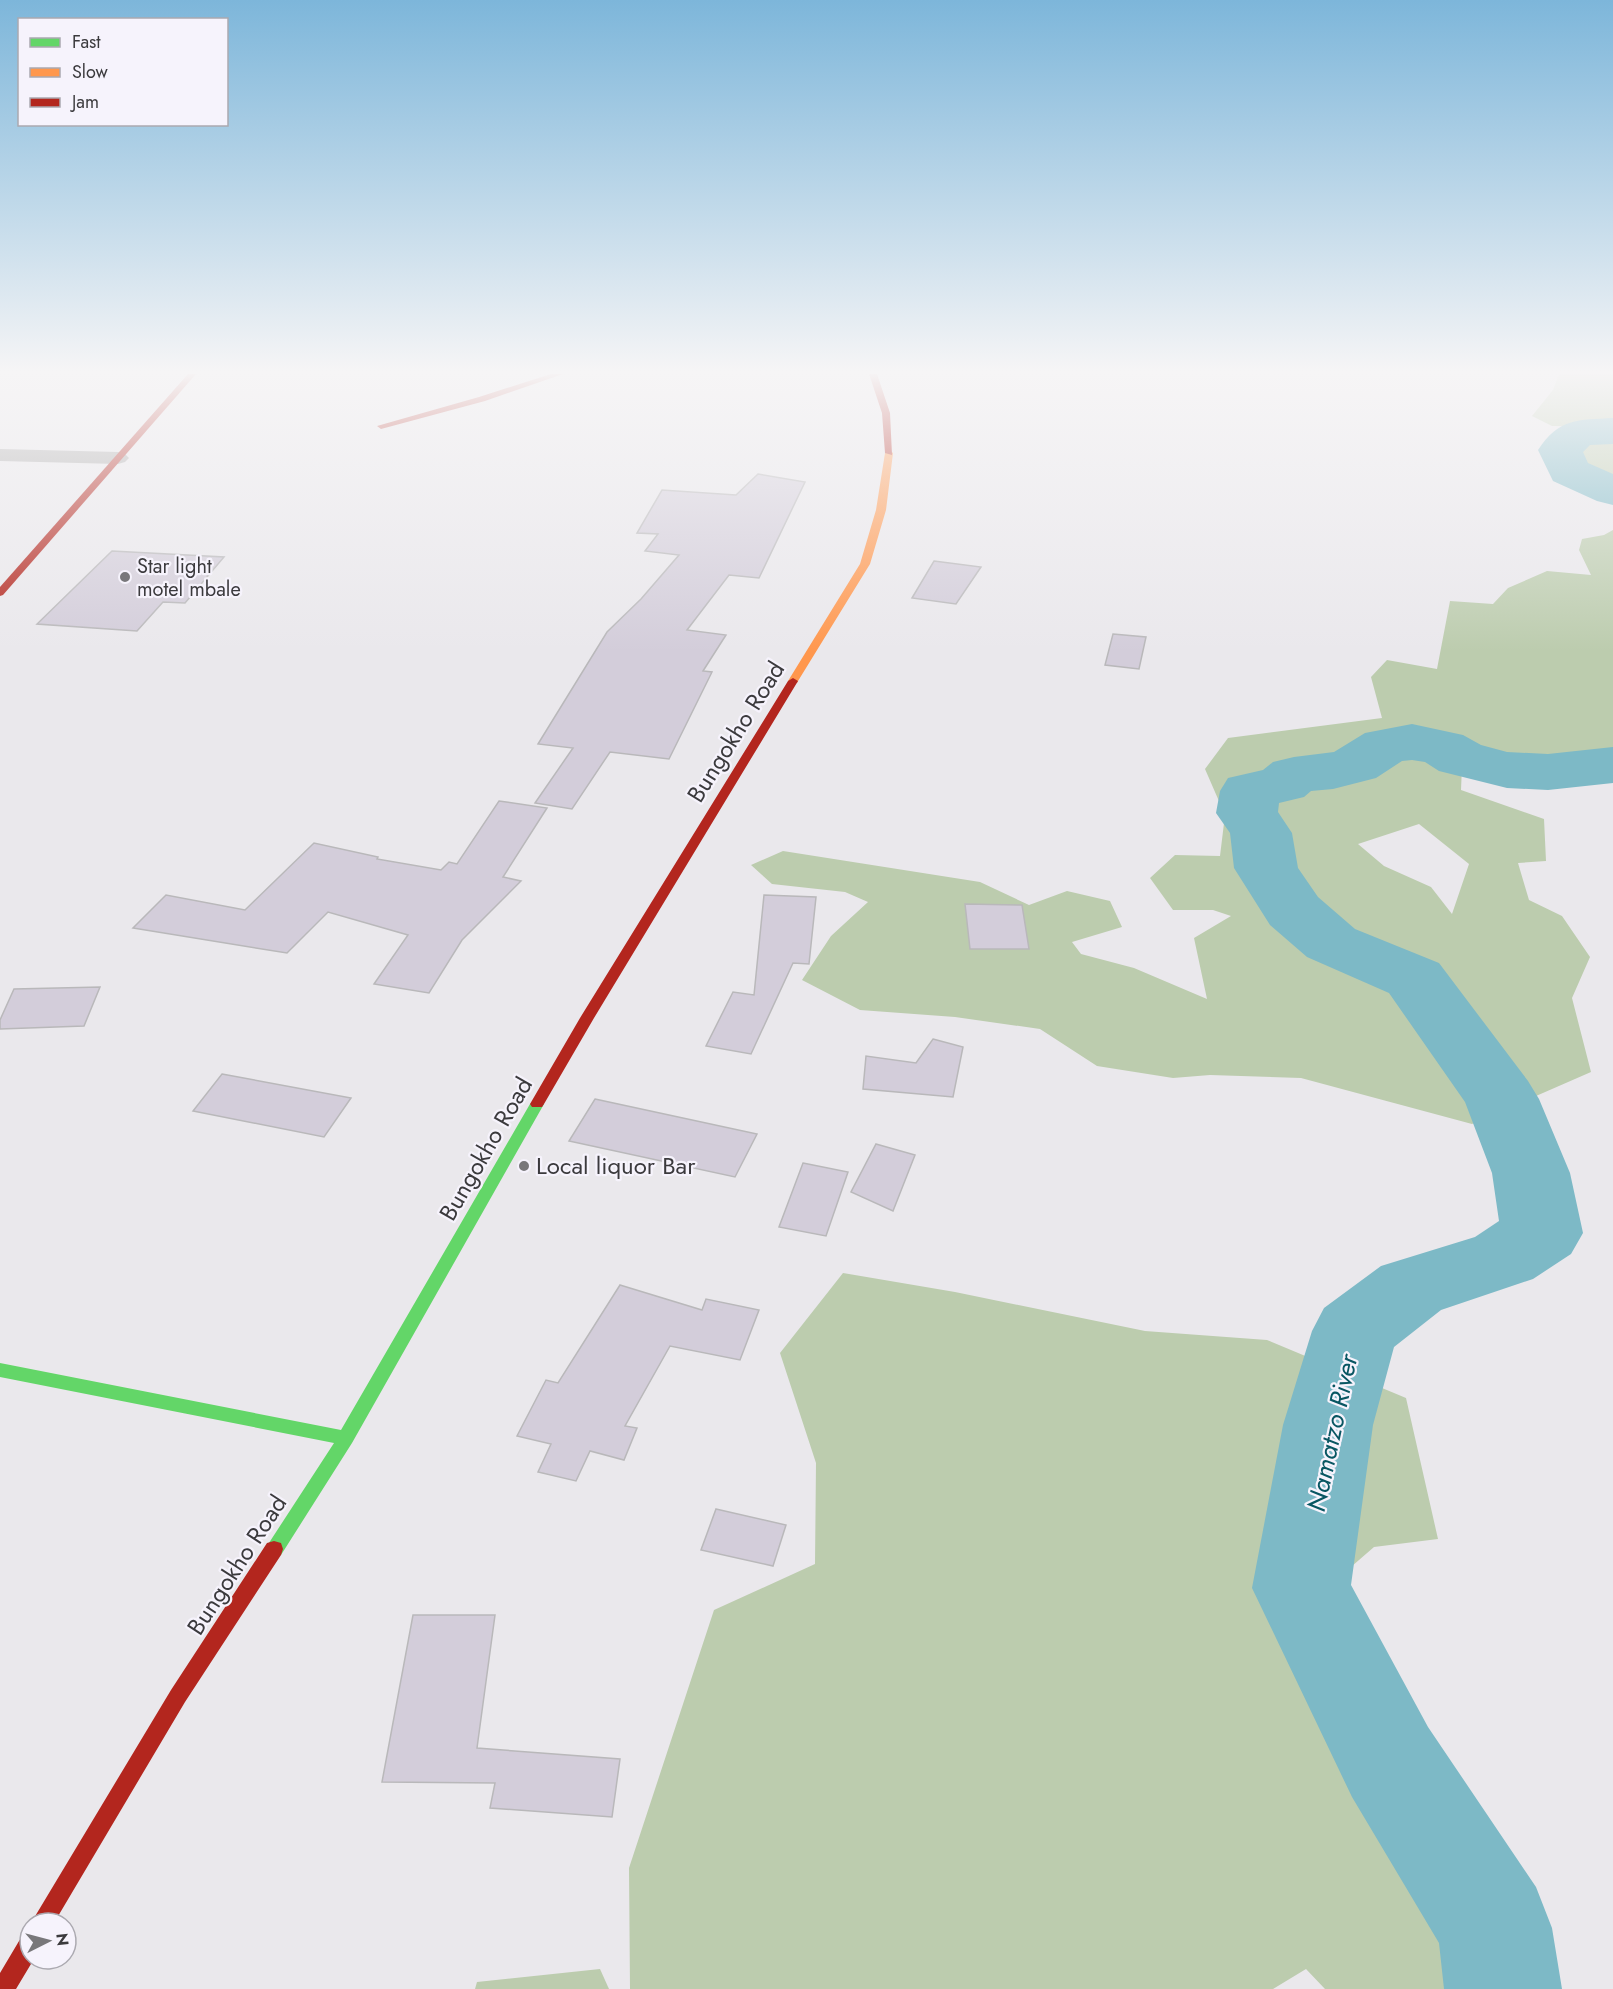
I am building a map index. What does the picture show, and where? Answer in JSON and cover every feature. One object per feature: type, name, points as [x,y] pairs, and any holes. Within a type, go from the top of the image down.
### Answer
[{"type":"street","points":[[0,593],[110,467]]},
{"type":"street","name":"Bungokho Road","points":[[49,1911],[178,1696],[346,1438],[587,1018],[865,564],[882,511],[887,467]]},
{"type":"street","points":[[0,1370],[346,1438]]},
{"type":"street","points":[[3,1989],[18,1964]]},
{"type":"green space","points":[[1557,467],[1613,467],[1613,496],[1559,471]]},
{"type":"green space","points":[[1613,530],[1613,749],[1462,766],[1461,790],[1544,819],[1546,861],[1518,863],[1529,900],[1562,916],[1590,957],[1572,998],[1591,1072],[1472,1124],[1301,1078],[1210,1075],[1173,1078],[1097,1066],[1040,1029],[955,1017],[860,1010],[802,980],[831,936],[868,902],[845,892],[772,884],[751,865],[783,851],[980,882],[1029,905],[1067,891],[1110,901],[1122,927],[1072,942],[1081,954],[1134,968],[1207,999],[1194,938],[1231,916],[1213,910],[1173,910],[1150,878],[1175,855],[1220,856],[1225,815],[1205,769],[1228,738],[1382,718],[1371,677],[1387,660],[1437,669],[1450,601],[1493,604],[1508,588],[1547,571],[1591,575],[1579,550],[1582,539],[1604,535]],"holes":[[[1419,824],[1469,864],[1452,914],[1431,887],[1384,866],[1358,844]]]},
{"type":"green space","points":[[843,1273],[955,1292],[1145,1331],[1267,1340],[1406,1398],[1438,1539],[1374,1547],[1329,1586],[1387,1833],[1526,1989],[1325,1989],[1306,1969],[1273,1989],[630,1989],[629,1868],[714,1610],[815,1564],[816,1463],[780,1353]]},
{"type":"green space","points":[[600,1969],[609,1989],[475,1989],[477,1982]]},
{"type":"building","points":[[758,474],[805,482],[759,578],[729,575],[687,630],[726,635],[703,671],[712,672],[669,759],[610,752],[572,809],[535,803],[573,748],[538,744],[607,632],[641,599],[679,555],[645,551],[658,534],[637,533],[662,490],[736,495]]},
{"type":"building","points":[[112,551],[224,557],[185,603],[163,602],[137,631],[37,624]]},
{"type":"building","points":[[934,561],[981,567],[956,604],[912,598]]},
{"type":"building","points":[[1113,634],[1146,637],[1139,669],[1105,665]]},
{"type":"building","points":[[499,801],[547,808],[503,877],[521,881],[462,940],[429,993],[374,984],[408,935],[328,912],[287,953],[133,928],[166,895],[245,910],[314,843],[378,857],[377,859],[441,870],[449,862],[457,864]]},
{"type":"building","points":[[764,895],[816,897],[809,964],[793,963],[751,1054],[706,1046],[733,992],[754,995]]},
{"type":"building","points":[[965,904],[1022,905],[1029,949],[970,949]]},
{"type":"building","points":[[100,987],[84,1026],[0,1029],[0,1020],[14,989]]},
{"type":"building","points":[[933,1039],[963,1047],[953,1097],[863,1089],[866,1056],[916,1063]]},
{"type":"building","points":[[222,1074],[351,1098],[324,1137],[193,1111]]},
{"type":"building","points":[[595,1099],[757,1134],[735,1177],[569,1141]]},
{"type":"building","points":[[876,1144],[915,1155],[893,1211],[851,1192]]},
{"type":"building","points":[[803,1163],[848,1172],[826,1236],[779,1227]]},
{"type":"building","points":[[620,1285],[702,1310],[706,1299],[759,1310],[740,1360],[670,1346],[625,1426],[637,1428],[624,1460],[590,1451],[576,1481],[538,1472],[551,1444],[517,1436],[546,1380],[558,1383]]},
{"type":"building","points":[[716,1509],[786,1525],[773,1566],[701,1550]]},
{"type":"building","points":[[413,1615],[495,1615],[477,1748],[620,1759],[612,1817],[490,1808],[495,1783],[382,1782]]},
{"type":"waterway","name":"Namatzo River","points":[[1567,467],[1569,471],[1613,491]]},
{"type":"waterway","name":"Namatzo River","points":[[1503,1989],[1495,1928],[1390,1762],[1301,1588],[1328,1425],[1355,1331],[1411,1288],[1504,1258],[1542,1233],[1531,1173],[1501,1099],[1414,978],[1331,943],[1294,911],[1266,868],[1261,833],[1247,813],[1250,791],[1283,784],[1294,775],[1333,771],[1355,765],[1386,745],[1412,742],[1442,747],[1460,758],[1507,770],[1548,772],[1613,765]]},
{"type":"traffic: fast","points":[[274,1549],[346,1438],[537,1104]]},
{"type":"traffic: fast","points":[[0,1370],[346,1438]]},
{"type":"traffic: slow","points":[[793,681],[865,564],[881,510],[887,467]]},
{"type":"traffic: jam","points":[[0,593],[111,467]]},
{"type":"traffic: jam","points":[[537,1104],[793,681]]},
{"type":"traffic: jam","points":[[49,1911],[178,1696],[274,1549]]},
{"type":"traffic: jam","points":[[3,1989],[18,1964]]},
{"type":"place","name":"Star light motel mbale","points":[[125,577]]},
{"type":"place","name":"Local liquor Bar","points":[[524,1166]]}]
